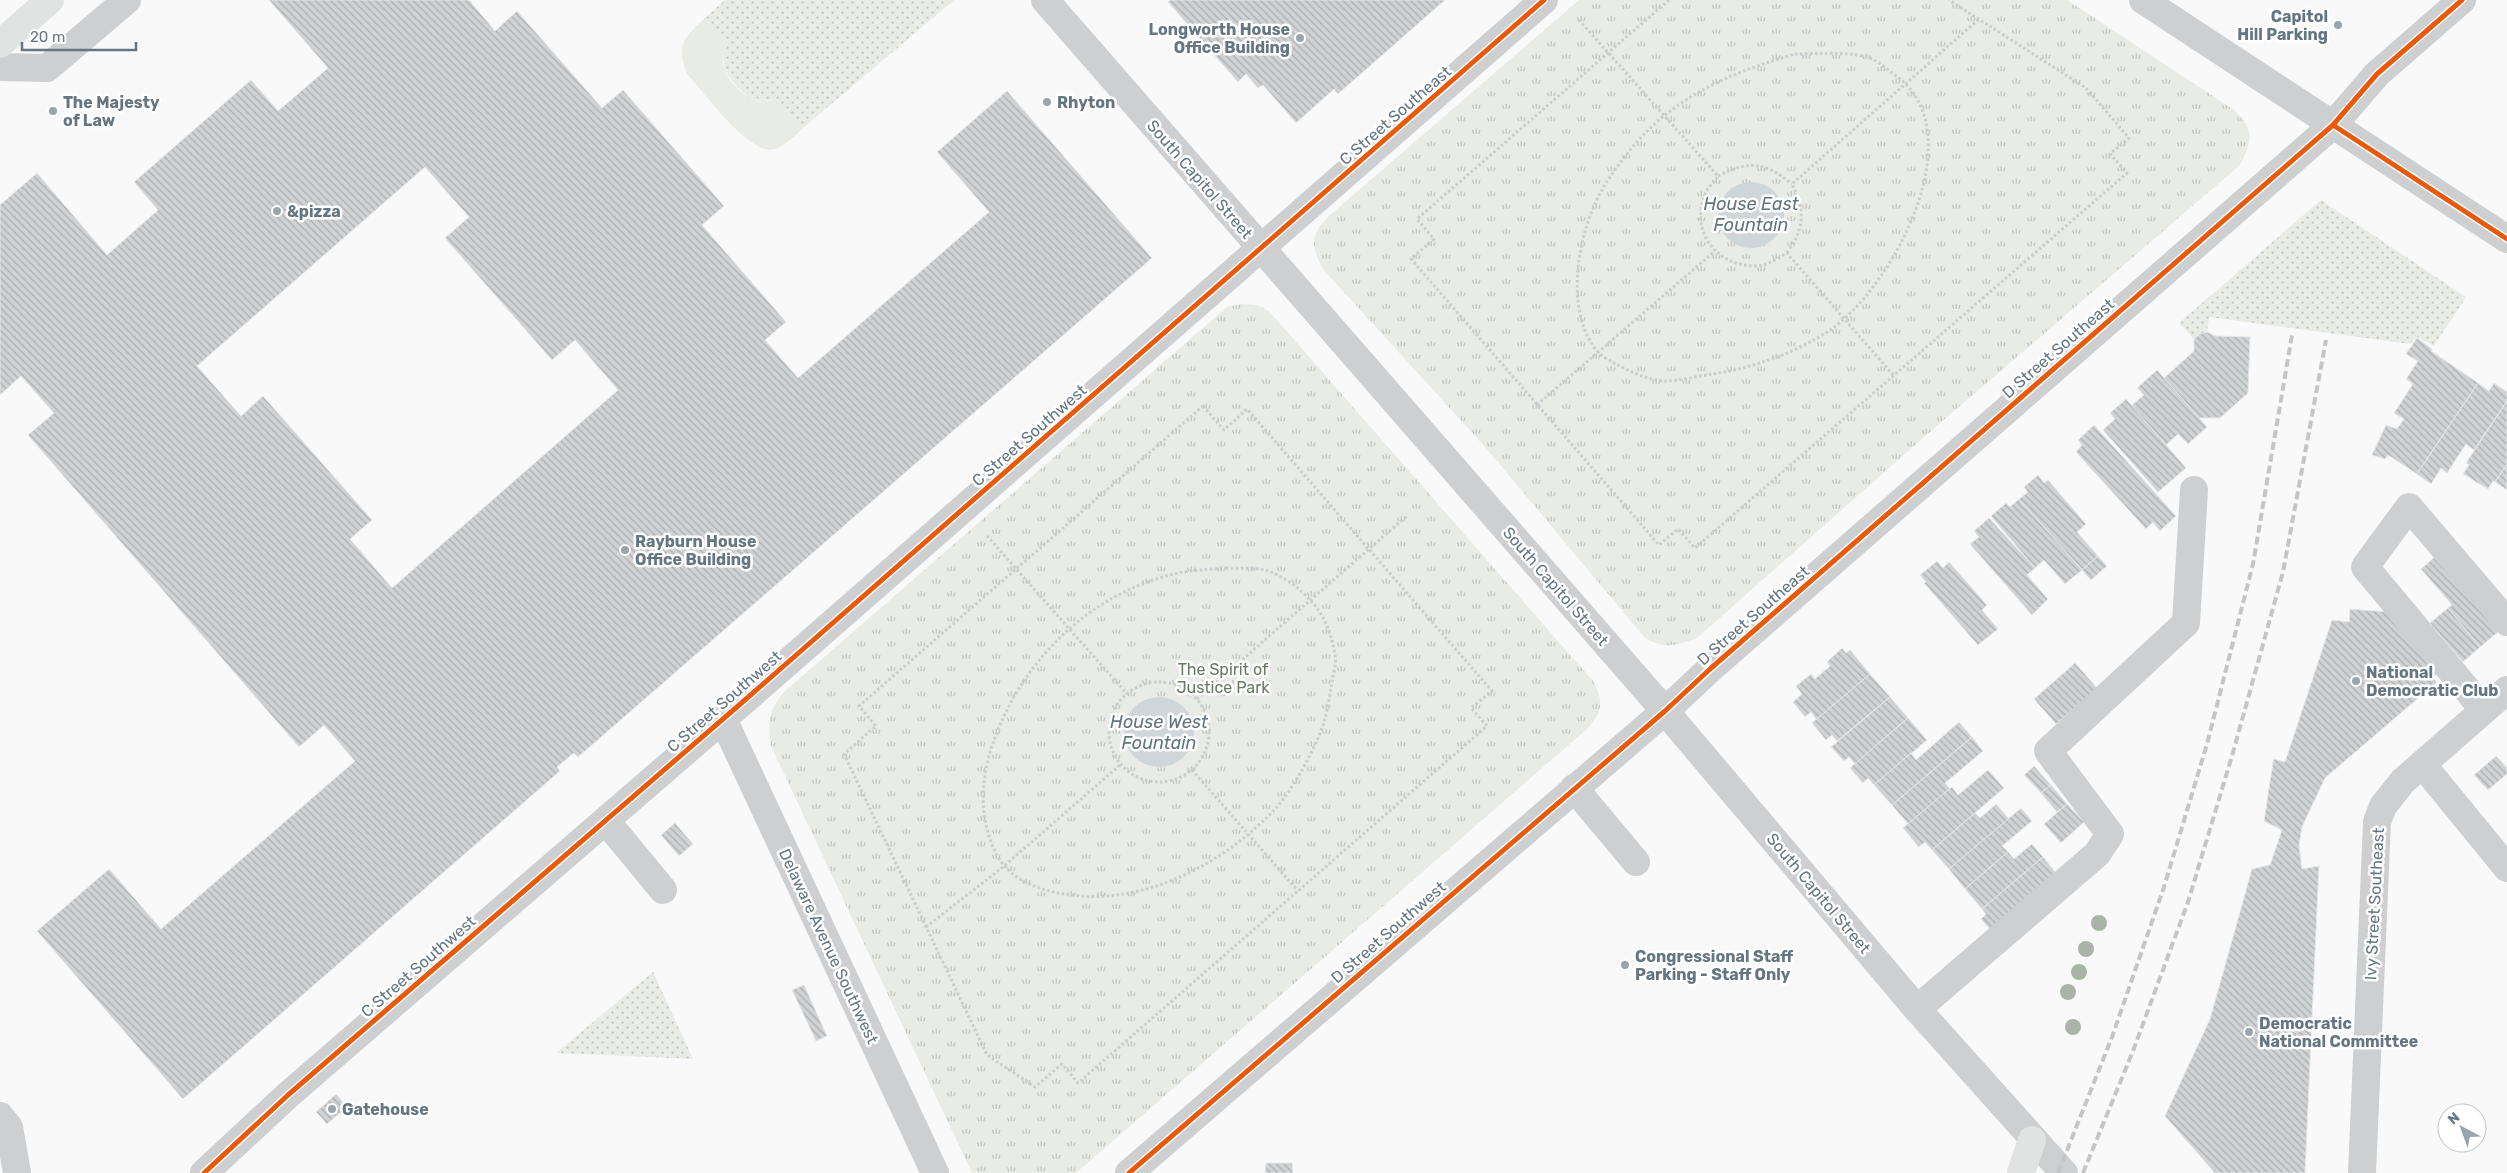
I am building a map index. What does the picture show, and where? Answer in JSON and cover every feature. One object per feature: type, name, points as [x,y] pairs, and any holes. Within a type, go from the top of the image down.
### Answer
[{"type":"main road","points":[[0,44],[50,0]]},
{"type":"main road","points":[[2021,1173],[2032,1140]]},
{"type":"street","points":[[0,67],[47,68],[127,0]]},
{"type":"street","name":"South Capitol Street","points":[[1045,0],[1665,711],[1917,1009],[2032,1140],[2064,1173]]},
{"type":"street","name":"C Street Southeast","points":[[1261,249],[1544,0]]},
{"type":"street","points":[[2143,0],[2507,239]]},
{"type":"street","name":"D Street Southeast","points":[[1665,711],[1718,662],[2333,125],[2377,74],[2462,0]]},
{"type":"street","name":"C Street Southwest","points":[[204,1173],[288,1095],[606,821],[1261,249]]},
{"type":"street","points":[[1917,1009],[2097,854],[2110,834],[2048,751],[2186,623],[2194,490]]},
{"type":"street","points":[[2484,710],[2365,567],[2409,507],[2507,622]]},
{"type":"street","name":"Ivy Street Southeast","points":[[2362,1173],[2377,822],[2383,806],[2392,793],[2422,764],[2507,690]]},
{"type":"street","name":"D Street Southwest","points":[[1129,1173],[1665,711]]},
{"type":"street","name":"Delaware Avenue Southwest","points":[[723,719],[935,1173]]},
{"type":"street","points":[[2422,764],[2507,868]]},
{"type":"street","points":[[1574,788],[1636,862]]},
{"type":"street","points":[[606,821],[663,890]]},
{"type":"street","points":[[0,1116],[9,1127],[16,1173]]},
{"type":"path","points":[[1669,0],[1417,219],[1434,239],[1411,259],[1659,545],[1678,529],[1695,548],[2127,173],[2110,154],[2129,138],[2086,88],[1949,0]]},
{"type":"path","points":[[1792,184],[1909,83],[1979,19]]},
{"type":"path","points":[[1579,20],[1718,176]]},
{"type":"path","points":[[1795,54],[1837,54],[1870,58],[1909,83],[1926,115],[1929,144],[1922,195],[1907,233],[1888,270],[1845,318],[1828,332],[1760,363],[1664,381],[1633,374],[1597,353],[1581,323],[1576,294],[1579,264],[1587,228],[1602,190],[1628,153],[1664,116],[1708,86],[1746,68],[1795,54]]},
{"type":"path","points":[[1755,164],[1775,170],[1792,184],[1800,201],[1802,221],[1798,237],[1787,253],[1765,265],[1745,266],[1728,262],[1715,252],[1702,230],[1700,213],[1705,194],[1718,176],[1735,167],[1755,164]]},
{"type":"path","points":[[1538,405],[1715,252]]},
{"type":"path","points":[[1787,253],[1894,376]]},
{"type":"path","points":[[1203,406],[1224,430],[1247,409],[1369,549],[1492,691],[1471,708],[1487,726],[1078,1083],[1062,1064],[1034,1087],[987,1056],[844,754],[876,726],[859,706],[1203,406]]},
{"type":"path","points":[[1197,699],[1408,516]]},
{"type":"path","points":[[987,536],[1127,694]]},
{"type":"path","points":[[1226,568],[1264,570],[1290,582],[1312,600],[1324,615],[1336,658],[1325,720],[1298,777],[1278,806],[1249,835],[1221,855],[1180,876],[1137,892],[1094,898],[1049,893],[1003,867],[992,846],[983,815],[983,786],[989,753],[1004,715],[1023,682],[1045,652],[1070,628],[1121,593],[1164,576],[1191,571],[1226,568]]},
{"type":"path","points":[[1162,682],[1181,687],[1197,699],[1207,716],[1209,736],[1203,755],[1192,770],[1174,780],[1156,782],[1138,778],[1120,765],[1112,751],[1108,731],[1113,711],[1127,694],[1142,684],[1162,682]]},
{"type":"path","points":[[926,927],[1003,867],[1120,765]]},
{"type":"path","points":[[1192,770],[1298,891]]},
{"type":"green space","points":[[725,0],[954,0],[803,128],[776,99],[762,102],[749,98],[724,70],[724,53],[706,17]]},
{"type":"green space","points":[[1579,0],[2067,0],[2234,110],[2245,123],[2249,142],[2240,165],[1940,423],[1697,638],[1671,645],[1658,644],[1645,638],[1486,448],[1323,269],[1314,247],[1314,240],[1319,228],[1330,215]]},
{"type":"green space","points":[[706,17],[728,44],[724,54],[723,65],[735,86],[749,98],[760,102],[776,99],[803,128],[783,145],[775,149],[765,149],[753,143],[728,121],[687,74],[682,56],[684,42],[692,30]]},
{"type":"green space","points":[[2321,200],[2466,297],[2434,346],[2417,337],[2410,344],[2209,317],[2207,332],[2200,334],[2194,339],[2179,323]]},
{"type":"green space","name":"The Spirit of Justice Park","points":[[1242,304],[1257,305],[1269,311],[1593,681],[1599,695],[1599,711],[1587,729],[1076,1173],[972,1173],[771,746],[770,717],[775,705],[784,692],[1227,307]]},
{"type":"green space","points":[[653,972],[693,1059],[556,1053]]},
{"type":"water","name":"House East Fountain","points":[[1744,182],[1758,182],[1770,187],[1779,196],[1784,208],[1782,228],[1775,239],[1758,248],[1744,248],[1732,243],[1723,234],[1718,222],[1718,208],[1723,196],[1732,187]]},
{"type":"water","name":"House West Fountain","points":[[1159,697],[1172,700],[1184,707],[1191,719],[1194,732],[1191,745],[1184,757],[1172,764],[1159,767],[1146,764],[1134,757],[1127,745],[1124,732],[1127,719],[1134,707],[1146,700]]},
{"type":"building","name":"Rayburn House Office Building","points":[[269,0],[469,0],[495,31],[517,11],[602,108],[623,90],[724,206],[702,225],[786,322],[765,340],[798,378],[989,212],[937,152],[1007,91],[1152,258],[578,757],[574,753],[557,767],[560,771],[183,1099],[37,931],[109,869],[161,929],[355,761],[324,725],[299,747],[28,435],[54,413],[21,376],[0,395],[0,205],[37,173],[107,255],[158,210],[134,182],[251,80],[278,111],[328,68]],"holes":[[[425,167],[469,217],[445,238],[552,360],[575,340],[618,390],[392,588],[350,539],[372,520],[263,396],[241,416],[197,366]]]},
{"type":"building","name":"Longworth House Office Building","points":[[1171,0],[1445,0],[1338,94],[1334,89],[1296,123],[1263,85],[1258,88],[1246,74],[1238,82],[1168,2]]},
{"type":"building","points":[[2207,332],[2216,336],[2250,337],[2248,393],[2220,418],[2199,418],[2164,378],[2194,351],[2194,339],[2200,334]]},
{"type":"building","points":[[2417,338],[2432,349],[2431,351],[2478,383],[2417,474],[2388,455],[2385,459],[2372,455],[2386,425],[2397,429],[2404,419],[2394,413],[2413,384],[2406,379],[2418,361],[2406,354]]},
{"type":"building","points":[[2157,370],[2207,427],[2188,444],[2178,434],[2166,445],[2131,406],[2144,395],[2137,388]]},
{"type":"building","points":[[2478,383],[2489,391],[2494,383],[2507,392],[2507,401],[2474,450],[2466,444],[2447,473],[2441,468],[2431,484],[2417,474]]},
{"type":"building","points":[[2126,399],[2186,468],[2158,492],[2103,430],[2115,419],[2110,413]]},
{"type":"building","points":[[2507,401],[2507,464],[2488,489],[2463,474],[2469,465],[2466,463]]},
{"type":"building","points":[[2094,425],[2176,516],[2160,531],[2153,522],[2146,529],[2076,452],[2082,445],[2078,440]]},
{"type":"building","points":[[2507,464],[2507,490],[2495,482]]},
{"type":"building","points":[[2038,475],[2044,483],[2048,480],[2086,524],[2077,532],[2098,556],[2082,570],[2019,499],[2028,492],[2024,487]]},
{"type":"building","points":[[2019,499],[2082,570],[2065,584],[2044,560],[2035,568],[1991,516],[2006,503],[2010,507]]},
{"type":"building","points":[[1989,518],[2035,568],[2027,575],[2048,599],[2032,615],[1970,544],[1979,537],[1974,531]]},
{"type":"building","points":[[2439,553],[2503,628],[2480,647],[2448,608],[2452,605],[2421,569]]},
{"type":"building","points":[[2098,556],[2107,566],[2091,580],[2082,570]]},
{"type":"building","points":[[1937,561],[1943,568],[1949,562],[1987,605],[1982,610],[1998,629],[1978,645],[1924,583],[1926,582],[1920,575]]},
{"type":"building","points":[[2448,608],[2480,647],[2463,662],[2430,623]]},
{"type":"building","points":[[2350,609],[2389,612],[2441,669],[2433,678],[2437,682],[2325,778],[2302,827],[2299,845],[2302,869],[2319,866],[2305,1173],[2215,1173],[2165,1116],[2210,1019],[2252,869],[2270,865],[2282,830],[2264,821],[2274,759],[2285,762],[2332,620],[2349,622]]},
{"type":"building","points":[[1842,648],[1846,653],[1850,650],[1870,674],[1817,720],[1811,712],[1805,717],[1793,702],[1802,694],[1796,686],[1811,674],[1815,679],[1830,666],[1827,662]]},
{"type":"building","points":[[2075,663],[2097,688],[2056,724],[2034,699]]},
{"type":"building","points":[[1870,674],[1890,697],[1837,741],[1832,735],[1826,740],[1812,723]]},
{"type":"building","points":[[1890,697],[1908,718],[1855,764],[1849,757],[1844,761],[1831,747]]},
{"type":"building","points":[[1908,718],[1927,740],[1874,785],[1868,778],[1863,783],[1850,768]]},
{"type":"building","points":[[1959,722],[1972,737],[1892,805],[1874,785],[1911,753],[1916,760]]},
{"type":"building","points":[[1972,737],[1983,751],[1945,783],[1950,789],[1908,824],[1892,805]]},
{"type":"building","points":[[2496,756],[2507,768],[2507,774],[2488,790],[2474,775]]},
{"type":"building","points":[[2034,766],[2051,785],[2041,793],[2024,775]]},
{"type":"building","points":[[1988,770],[2004,788],[1932,850],[1925,842],[1919,847],[1903,828],[1952,787],[1958,795]]},
{"type":"building","points":[[2051,785],[2067,804],[2057,812],[2041,793]]},
{"type":"building","points":[[1996,804],[2009,819],[1949,869],[1932,850],[1975,813],[1980,818]]},
{"type":"building","points":[[2067,804],[2084,822],[2061,843],[2044,824]]},
{"type":"building","points":[[2021,808],[2032,821],[2002,846],[2008,852],[1965,889],[1949,869]]},
{"type":"building","points":[[675,823],[693,844],[679,856],[661,835]]},
{"type":"building","points":[[2032,844],[2043,857],[1982,909],[1965,889],[2008,852],[2014,859]]},
{"type":"building","points":[[2043,857],[2055,872],[1993,933],[1981,919],[1986,914],[1982,909]]},
{"type":"building","points":[[804,985],[827,1036],[816,1041],[792,990]]},
{"type":"building","name":"Gatehouse","points":[[336,1094],[347,1107],[327,1124],[316,1112]]},
{"type":"building","points":[[1266,1163],[1292,1163],[1293,1173],[1265,1173]]},
{"type":"railway","points":[[2058,1173],[2112,1037],[2164,887],[2207,744],[2253,564],[2292,335]]},
{"type":"railway","points":[[2083,1173],[2133,1051],[2188,902],[2232,756],[2283,572],[2326,340]]},
{"type":"cycle path","points":[[204,1173],[288,1095],[738,706],[1544,0]]},
{"type":"cycle path","points":[[1129,1173],[1665,711],[1710,669],[2333,125],[2377,74],[2462,0]]},
{"type":"cycle path","points":[[2333,125],[2507,239]]},
{"type":"place","name":"Capitol Hill Parking","points":[[2338,25]]},
{"type":"place","name":"Longworth House Office Building","points":[[1300,38]]},
{"type":"place","name":"Rhyton","points":[[1047,102]]},
{"type":"place","name":"The Majesty of Law","points":[[53,111]]},
{"type":"place","name":"&pizza","points":[[277,211]]},
{"type":"place","name":"Rayburn House Office Building","points":[[625,550]]},
{"type":"place","name":"National Democratic Club","points":[[2356,681]]},
{"type":"place","name":"Congressional Staff Parking - Staff Only","points":[[1625,965]]},
{"type":"place","name":"Democratic National Committee","points":[[2249,1032]]},
{"type":"place","name":"Gatehouse","points":[[332,1109]]}]
